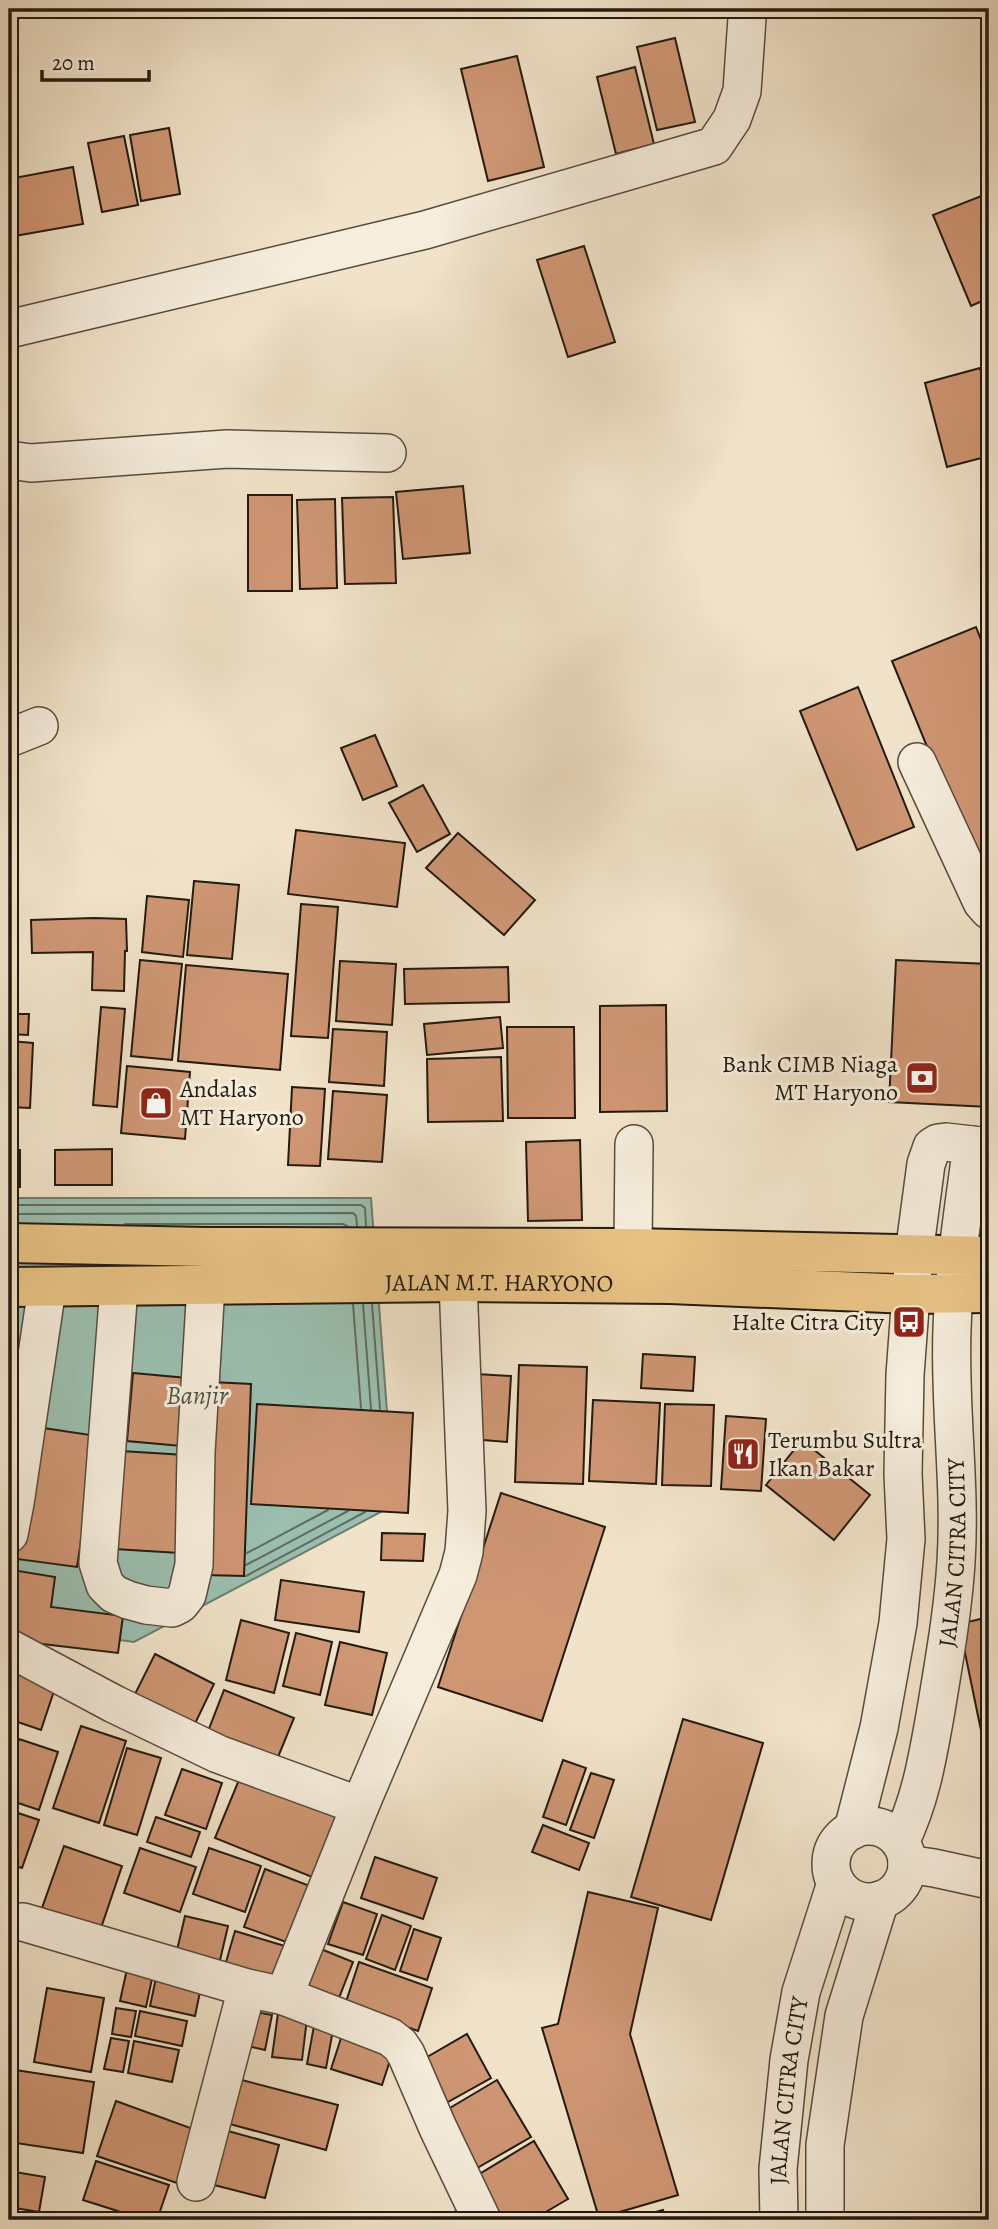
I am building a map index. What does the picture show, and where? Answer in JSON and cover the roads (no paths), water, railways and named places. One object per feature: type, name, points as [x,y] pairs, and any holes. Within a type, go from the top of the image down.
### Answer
[{"type":"main road","name":"JALAN M.T. HARYONO","points":[[9,1243],[205,1247],[634,1248],[914,1254],[973,1275]]},
{"type":"main road","name":"JALAN M.T. HARYONO","points":[[9,1287],[458,1282],[670,1284],[910,1294],[973,1275]]},
{"type":"street","points":[[9,329],[425,230],[714,146],[732,119],[742,91],[747,18]]},
{"type":"street","points":[[9,460],[31,463],[227,449],[387,453]]},
{"type":"street","points":[[917,762],[982,902],[989,910]]},
{"type":"street","name":"JALAN CITRA CITY","points":[[853,1830],[879,1728],[898,1623],[906,1539],[903,1474],[905,1375],[910,1294],[926,1164],[932,1147],[938,1143],[981,1146],[973,1275],[952,1377],[956,1563],[943,1667],[924,1781],[903,1853]]},
{"type":"street","points":[[634,1144],[634,1248]]},
{"type":"street","points":[[284,1996],[360,1806],[458,1575],[464,1552],[467,1479],[458,1282]]},
{"type":"street","points":[[119,1287],[98,1563],[105,1585],[114,1594],[146,1605],[172,1608],[180,1604],[187,1595],[194,1565],[206,1285]]},
{"type":"street","points":[[9,1534],[47,1288]]},
{"type":"street","points":[[905,1375],[952,1377]]},
{"type":"street","points":[[9,1648],[114,1704],[218,1754],[360,1806]]},
{"type":"street","points":[[869,1826],[882,1828],[894,1835],[903,1853],[902,1883],[893,1893],[880,1900],[869,1902],[845,1893],[831,1870],[831,1857],[836,1844],[844,1834],[853,1830],[869,1826]]},
{"type":"street","points":[[903,1853],[934,1868],[989,1880]]},
{"type":"street","name":"JALAN CITRA CITY","points":[[779,2220],[778,2168],[789,2060],[801,1992],[836,1882]]},
{"type":"street","name":"JALAN CITRA CITY","points":[[825,2220],[825,2145],[844,2016],[880,1900]]},
{"type":"street","points":[[23,1922],[247,1988],[284,1996],[390,2037],[400,2045],[482,2220]]},
{"type":"street","points":[[196,2182],[247,1988]]},
{"type":"water","name":"Banjir","points":[[9,1198],[371,1198],[394,1505],[134,1642],[9,1625]]},
{"type":"place","name":"Bank CIMB Niaga MT Haryono","points":[[922,1078]]},
{"type":"place","name":"Andalas MT Haryono","points":[[156,1103]]},
{"type":"place","name":"Halte Citra City","points":[[909,1322]]},
{"type":"place","name":"Terumbu Sultra Ikan Bakar","points":[[743,1454]]}]
